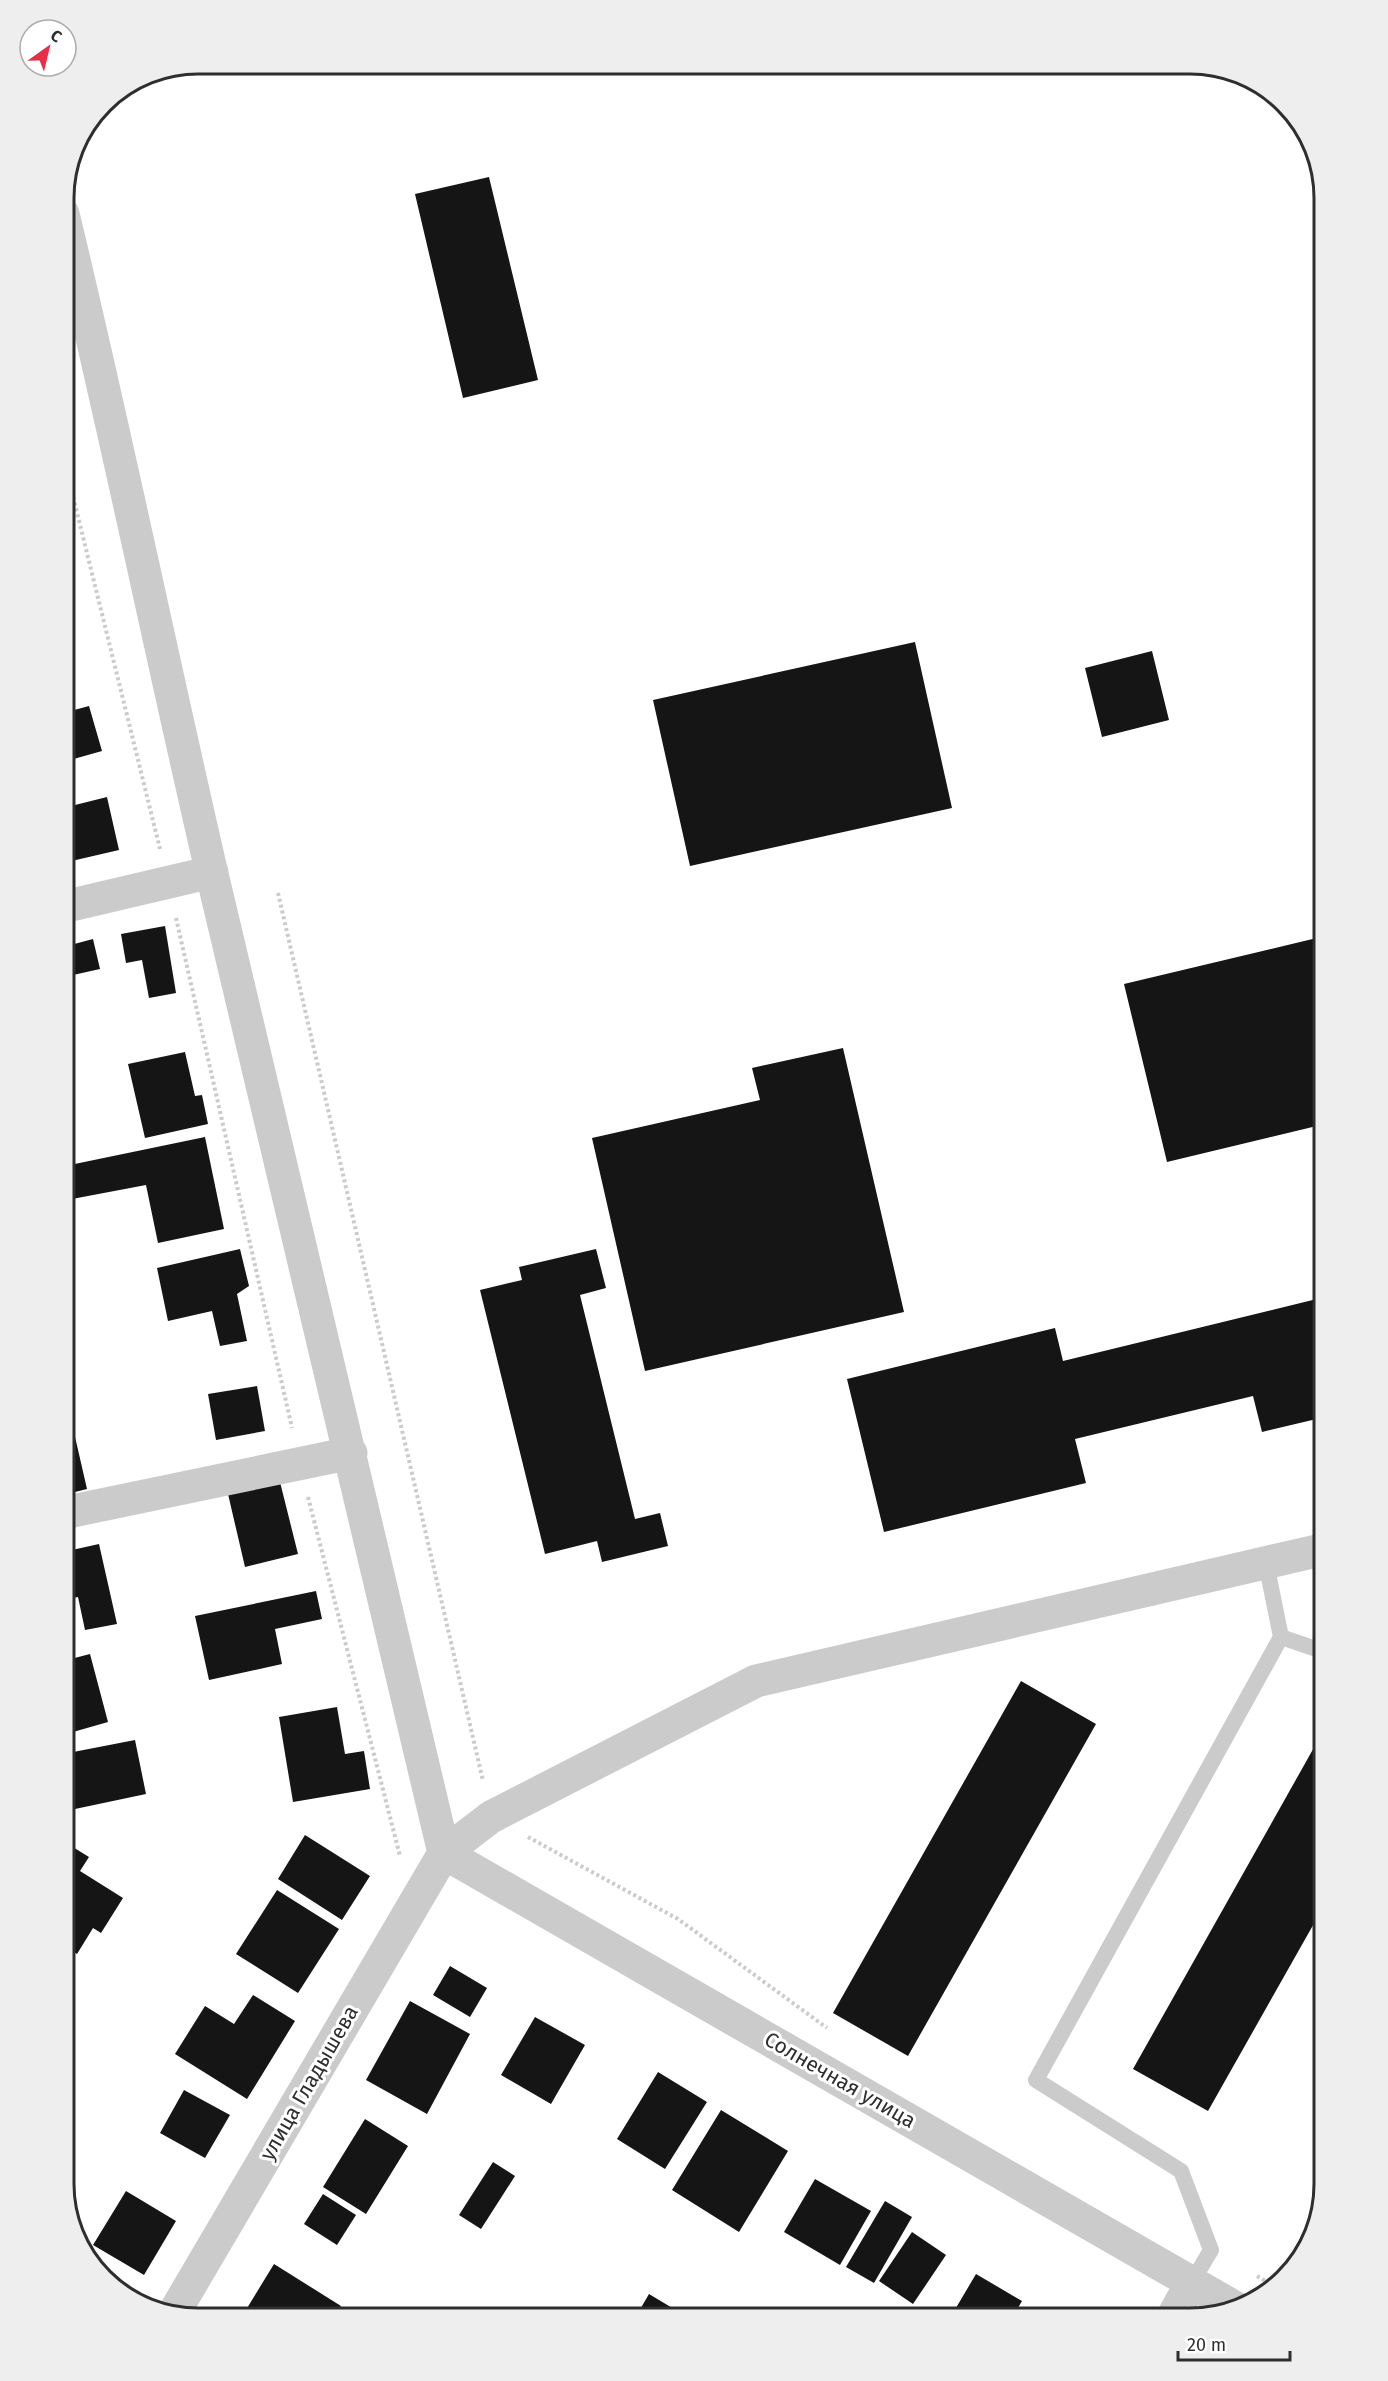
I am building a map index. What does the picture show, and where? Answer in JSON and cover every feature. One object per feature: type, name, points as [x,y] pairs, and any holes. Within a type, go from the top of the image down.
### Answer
[{"type":"street","points":[[74,305],[76,321],[212,872],[351,1453],[444,1853],[491,1817],[756,1681],[1314,1552]]},
{"type":"street","points":[[74,904],[212,872]]},
{"type":"street","points":[[74,1511],[351,1453]]},
{"type":"street","name":"улица Гладышева","points":[[178,2306],[444,1853]]},
{"type":"street","name":"Солнечная улица","points":[[444,1853],[1226,2302]]},
{"type":"street","points":[[1178,2308],[1192,2283]]},
{"type":"lane","points":[[1192,2283],[1211,2250],[1181,2171],[1036,2080],[1281,1637],[1266,1563]]},
{"type":"lane","points":[[1281,1637],[1314,1648]]},
{"type":"path","points":[[74,501],[168,881],[300,1465],[412,1906]]},
{"type":"path","points":[[278,893],[491,1817],[678,1919],[836,2034]]},
{"type":"path","points":[[1211,2250],[1267,2281]]},
{"type":"building","points":[[489,177],[538,380],[463,398],[415,194]]},
{"type":"building","points":[[915,642],[952,808],[690,866],[653,700]]},
{"type":"building","points":[[1152,651],[1169,720],[1102,737],[1085,668]]},
{"type":"building","points":[[89,706],[102,751],[74,759],[74,710]]},
{"type":"building","points":[[107,797],[119,850],[74,860],[74,805]]},
{"type":"building","points":[[165,926],[176,993],[149,998],[142,960],[126,963],[121,934]]},
{"type":"building","points":[[93,939],[100,969],[74,975],[74,944]]},
{"type":"building","points":[[1314,939],[1314,1127],[1167,1162],[1124,984]]},
{"type":"building","points":[[843,1048],[904,1312],[645,1371],[592,1138],[760,1100],[752,1068]]},
{"type":"building","points":[[185,1052],[195,1096],[202,1095],[208,1124],[145,1138],[128,1064]]},
{"type":"building","points":[[205,1137],[224,1229],[158,1243],[146,1185],[74,1199],[74,1164]]},
{"type":"building","points":[[240,1249],[249,1286],[237,1294],[247,1341],[220,1346],[212,1311],[168,1321],[157,1268]]},
{"type":"building","points":[[596,1249],[606,1288],[580,1295],[635,1519],[660,1513],[668,1546],[602,1562],[597,1541],[545,1554],[480,1290],[522,1280],[519,1267]]},
{"type":"building","points":[[1314,1300],[1314,1420],[1262,1432],[1253,1396],[1075,1439],[1086,1483],[884,1532],[847,1379],[1055,1328],[1063,1361]]},
{"type":"building","points":[[257,1386],[265,1431],[216,1440],[208,1394]]},
{"type":"building","points":[[74,1432],[87,1489],[74,1492]]},
{"type":"building","points":[[280,1482],[298,1554],[245,1567],[228,1494]]},
{"type":"building","points":[[99,1544],[117,1624],[85,1630],[78,1597],[74,1598],[74,1550]]},
{"type":"building","points":[[316,1591],[322,1619],[275,1629],[282,1664],[209,1680],[195,1616]]},
{"type":"building","points":[[90,1654],[108,1722],[74,1732],[74,1658]]},
{"type":"building","points":[[1021,1681],[1096,1724],[908,2056],[833,2013]]},
{"type":"building","points":[[337,1707],[345,1754],[364,1751],[370,1789],[293,1802],[279,1717]]},
{"type":"building","points":[[135,1740],[146,1794],[75,1809],[74,1752]]},
{"type":"building","points":[[1314,1748],[1314,1923],[1208,2111],[1133,2069]]},
{"type":"building","points":[[305,1835],[370,1876],[342,1920],[278,1879]]},
{"type":"building","points":[[74,1848],[89,1857],[80,1871],[123,1898],[101,1933],[93,1928],[77,1954],[74,1952]]},
{"type":"building","points":[[277,1890],[339,1929],[298,1993],[236,1954]]},
{"type":"building","points":[[450,1966],[487,1988],[470,2017],[433,1995]]},
{"type":"building","points":[[253,1995],[295,2021],[247,2099],[175,2054],[205,2006],[234,2024]]},
{"type":"building","points":[[410,2001],[470,2034],[427,2114],[366,2080]]},
{"type":"building","points":[[535,2017],[585,2045],[551,2104],[501,2075]]},
{"type":"building","points":[[658,2072],[707,2102],[665,2169],[617,2139]]},
{"type":"building","points":[[184,2090],[230,2115],[205,2158],[160,2133]]},
{"type":"building","points":[[721,2110],[788,2151],[739,2232],[672,2190]]},
{"type":"building","points":[[365,2119],[408,2146],[366,2214],[323,2187]]},
{"type":"building","points":[[493,2162],[515,2176],[481,2229],[459,2215]]},
{"type":"building","points":[[815,2179],[871,2211],[840,2265],[784,2232]]},
{"type":"building","points":[[126,2191],[176,2221],[144,2275],[93,2245]]},
{"type":"building","points":[[323,2194],[356,2215],[337,2245],[304,2224]]},
{"type":"building","points":[[885,2201],[912,2217],[874,2283],[846,2267]]},
{"type":"building","points":[[912,2232],[946,2255],[913,2304],[879,2281]]},
{"type":"building","points":[[274,2264],[341,2306],[340,2307],[248,2307]]},
{"type":"building","points":[[976,2274],[1022,2301],[1018,2308],[956,2308]]},
{"type":"building","points":[[649,2294],[671,2307],[641,2307]]}]
